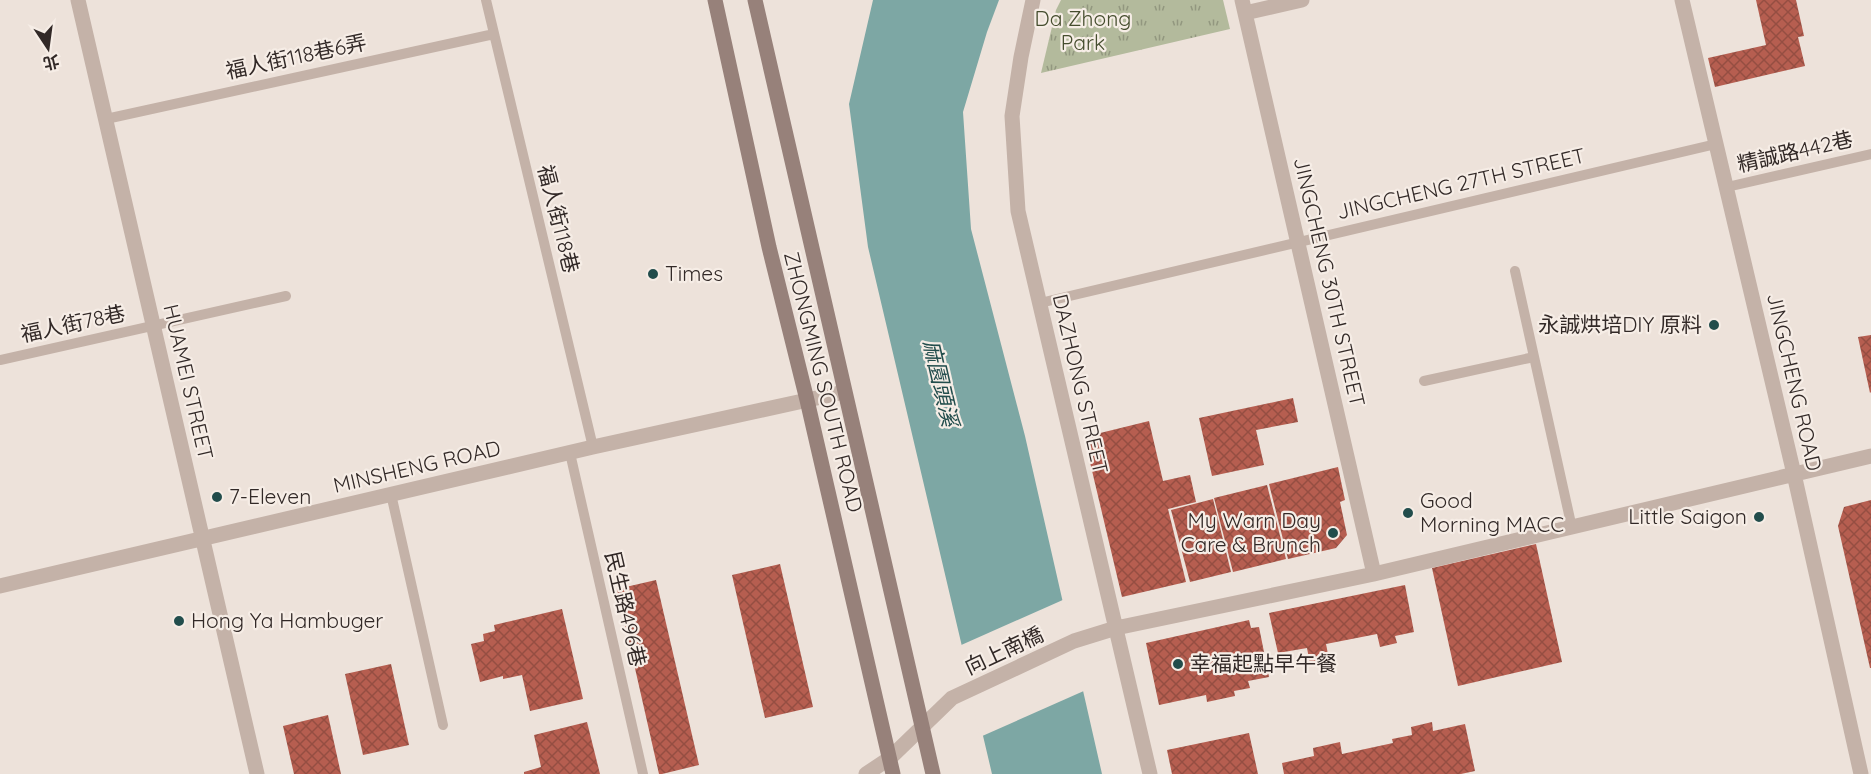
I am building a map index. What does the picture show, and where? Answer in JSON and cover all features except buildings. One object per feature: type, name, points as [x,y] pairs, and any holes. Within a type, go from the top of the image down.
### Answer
[{"type":"main road","name":"ZHONGMING SOUTH ROAD","points":[[715,0],[769,247],[807,400],[893,774]]},
{"type":"main road","name":"ZHONGMING SOUTH ROAD","points":[[755,0],[933,774]]},
{"type":"street","name":"HUAMEI STREET","points":[[78,0],[257,774]]},
{"type":"street","name":"DAZHONG STREET","points":[[1033,0],[1012,116],[1018,211],[1150,774]]},
{"type":"street","points":[[1244,6],[1302,0]]},
{"type":"street","name":"JINGCHENG ROAD","points":[[1682,0],[1794,474],[1861,774]]},
{"type":"street","name":"JINGCHENG 30TH STREET","points":[[1244,6],[1374,574]]},
{"type":"street","name":"MINSHENG ROAD","points":[[0,586],[593,447],[844,392]]},
{"type":"street","name":"向上南橋","points":[[866,774],[890,758],[921,726],[952,699],[1074,641],[1116,628],[1374,574],[1871,456]]},
{"type":"lane","name":"福人街118巷","points":[[486,0],[593,447]]},
{"type":"lane","name":"福人街118巷6弄","points":[[106,118],[494,34]]},
{"type":"lane","name":"JINGCHENG 27TH STREET","points":[[1040,303],[1716,144]]},
{"type":"lane","name":"精誠路442巷","points":[[1727,187],[1871,154]]},
{"type":"lane","points":[[1515,271],[1572,528]]},
{"type":"lane","name":"福人街78巷","points":[[0,360],[286,296]]},
{"type":"lane","points":[[1424,381],[1534,357]]},
{"type":"lane","name":"民生路496巷","points":[[570,453],[643,774]]},
{"type":"lane","points":[[391,494],[443,725]]},
{"type":"green space","name":"Da Zhong Park","points":[[1061,0],[1223,0],[1230,29],[1041,73],[1056,10]]},
{"type":"water","name":"麻園頭溪","points":[[873,0],[999,0],[963,112],[971,229],[1025,436],[1102,774],[992,774],[868,247],[849,104]]},
{"type":"pier","points":[[1065,599],[1086,690],[980,737],[959,646]]},
{"type":"place","name":"Times","points":[[653,274]]},
{"type":"place","name":"永誠烘培DIY 原料","points":[[1714,325]]},
{"type":"place","name":"7-Eleven","points":[[217,497]]},
{"type":"place","name":"Good Morning MACC","points":[[1408,513]]},
{"type":"place","name":"Little Saigon","points":[[1759,517]]},
{"type":"place","name":"My Warn Day Care & Brunch","points":[[1333,533]]},
{"type":"place","name":"Hong Ya Hambuger","points":[[179,621]]},
{"type":"place","name":"幸福起點早午餐","points":[[1178,664]]}]
